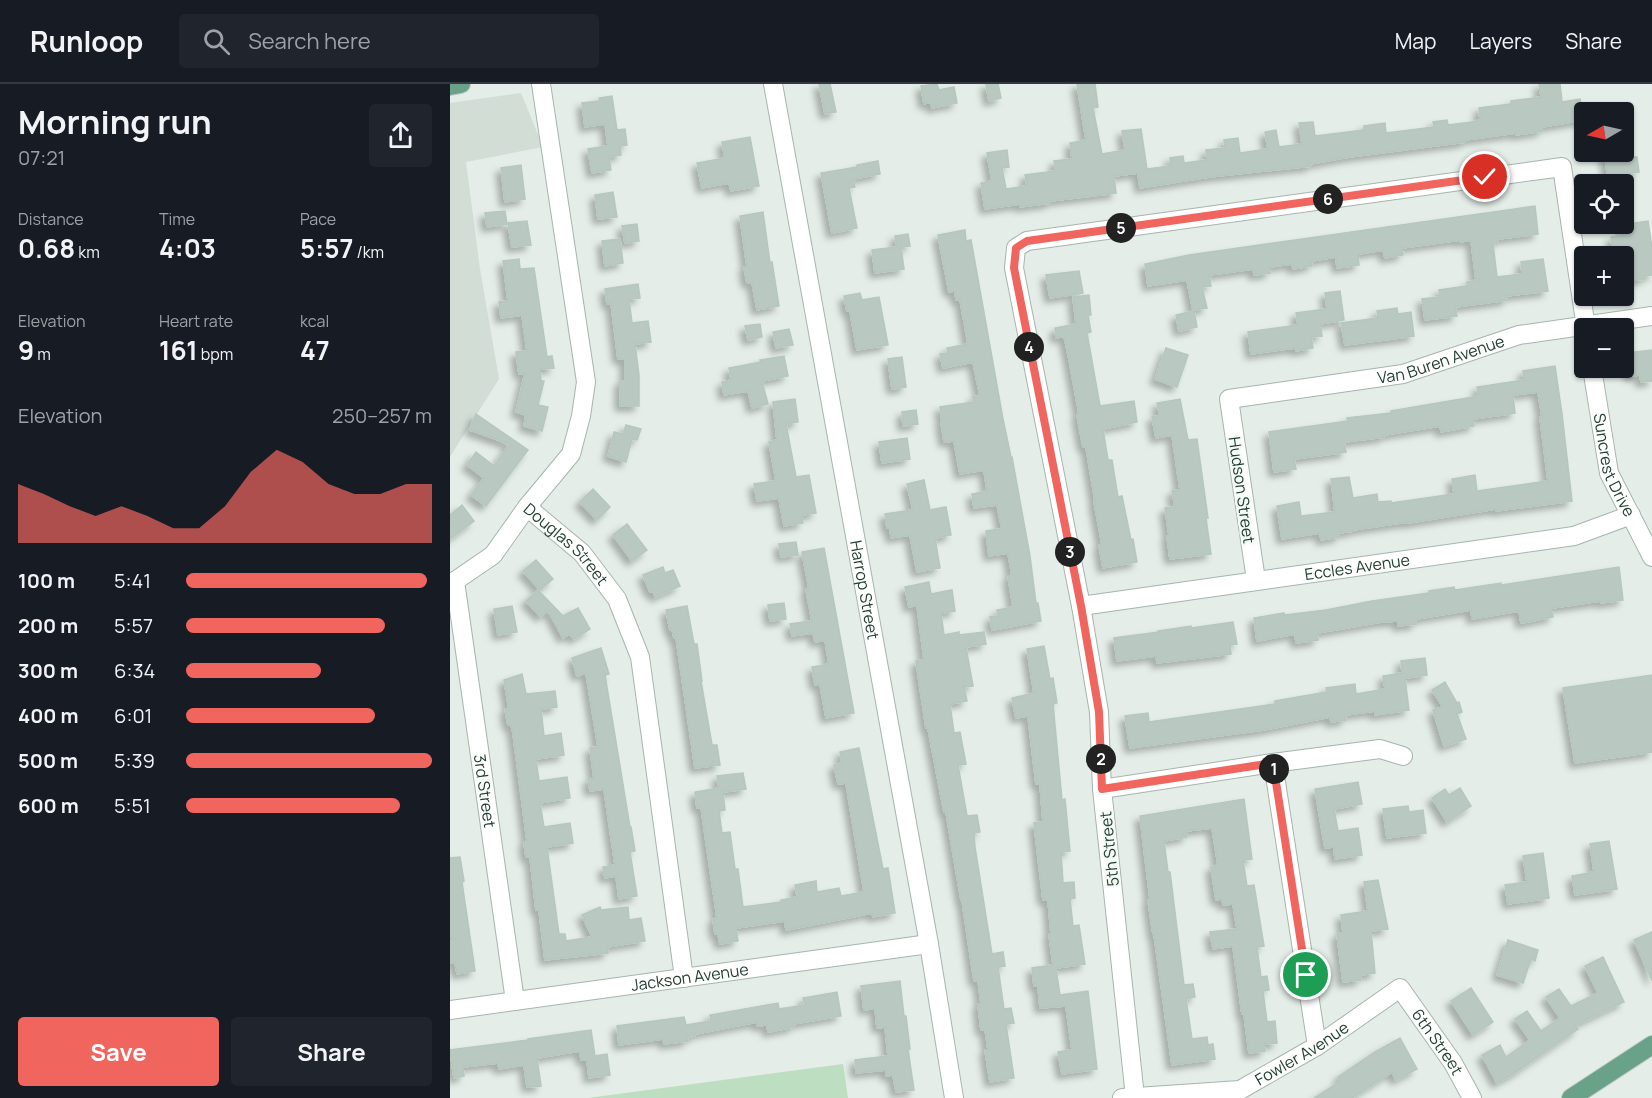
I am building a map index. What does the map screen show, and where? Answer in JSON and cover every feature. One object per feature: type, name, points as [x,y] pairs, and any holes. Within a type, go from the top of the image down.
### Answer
[{"type":"main road","points":[[450,86],[461,84]]},
{"type":"main road","points":[[1571,1098],[1652,1045]]},
{"type":"street","name":"Douglas Street","points":[[541,84],[586,382],[581,416],[571,454],[527,507],[582,553],[617,599],[640,657],[684,978]]},
{"type":"street","name":"Harrop Street","points":[[773,84],[929,944],[954,1098]]},
{"type":"street","name":"5th Street","points":[[1129,1097],[1102,789],[1099,712],[1081,606],[1014,268],[1016,248],[1027,241],[1562,167],[1585,318]]},
{"type":"street","name":"Van Buren Avenue","points":[[1634,319],[1652,316]]},
{"type":"street","name":"Van Buren Avenue","points":[[1229,399],[1403,374],[1519,335],[1574,328]]},
{"type":"street","name":"Suncrest Drive","points":[[1595,378],[1609,473],[1652,557]]},
{"type":"street","name":"Hudson Street","points":[[1229,399],[1256,580]]},
{"type":"street","points":[[452,581],[493,555],[527,507]]},
{"type":"street","name":"Eccles Avenue","points":[[1081,606],[1574,536],[1631,515]]},
{"type":"street","name":"3rd Street","points":[[452,581],[515,1001]]},
{"type":"street","points":[[1102,789],[1380,749],[1403,756]]},
{"type":"street","points":[[1273,763],[1317,1046]]},
{"type":"street","name":"Jackson Avenue","points":[[450,1010],[929,944]]},
{"type":"street","name":"Fowler Avenue","points":[[1129,1097],[1240,1089],[1317,1046],[1400,988]]},
{"type":"street","name":"6th Street","points":[[1400,988],[1453,1063],[1472,1098]]},
{"type":"shaded area","points":[[521,93],[543,147],[466,162],[480,269],[499,379],[450,457],[450,103]]},
{"type":"green space","points":[[843,1064],[848,1098],[588,1098]]},
{"type":"building","points":[[819,84],[830,84],[836,112],[825,114]]},
{"type":"building","points":[[937,84],[939,90],[954,87],[957,103],[932,108],[930,102],[924,104],[921,86]]},
{"type":"building","points":[[986,84],[998,84],[1001,98],[989,101]]},
{"type":"building","points":[[1077,84],[1095,84],[1098,107],[1093,108],[1102,154],[1125,150],[1122,131],[1141,129],[1147,169],[1171,166],[1170,158],[1183,156],[1184,163],[1207,160],[1206,150],[1225,148],[1224,140],[1238,138],[1240,153],[1268,149],[1265,132],[1276,130],[1279,147],[1302,144],[1299,123],[1313,122],[1315,136],[1364,130],[1364,126],[1385,123],[1386,133],[1434,127],[1433,122],[1447,120],[1448,125],[1472,122],[1480,120],[1479,108],[1541,97],[1539,84],[1560,84],[1562,102],[1580,99],[1581,102],[1574,102],[1574,122],[1542,127],[1542,131],[1349,157],[1310,164],[1311,166],[1209,177],[1140,188],[1138,173],[1114,176],[1116,193],[1020,207],[1020,204],[985,209],[981,183],[992,181],[987,153],[1007,150],[1009,167],[1002,168],[1006,189],[1027,186],[1025,175],[1056,171],[1054,161],[1072,159],[1070,143],[1086,140]]},
{"type":"building","points":[[612,96],[617,130],[625,129],[627,145],[620,146],[621,155],[609,157],[611,170],[592,173],[588,149],[608,146],[605,124],[585,127],[582,103],[600,101],[599,98]]},
{"type":"building","points":[[750,137],[759,186],[731,191],[729,183],[702,188],[697,163],[725,158],[722,142]]},
{"type":"building","points":[[1634,157],[1637,157],[1639,172],[1607,174],[1606,162],[1634,162]]},
{"type":"building","points":[[878,161],[880,174],[853,179],[855,187],[849,188],[857,228],[832,233],[821,173]]},
{"type":"building","points":[[521,165],[525,199],[505,202],[501,168]]},
{"type":"building","points":[[613,192],[617,217],[598,219],[595,195]]},
{"type":"building","points":[[1535,206],[1538,234],[1498,239],[1498,242],[1493,243],[1497,277],[1522,274],[1521,262],[1543,259],[1548,291],[1506,296],[1507,300],[1455,307],[1457,316],[1425,320],[1422,299],[1440,297],[1439,290],[1467,286],[1467,282],[1476,280],[1471,240],[1402,248],[1403,255],[1385,258],[1383,250],[1358,254],[1359,265],[1337,268],[1336,257],[1311,261],[1312,266],[1293,269],[1292,264],[1269,267],[1270,273],[1254,275],[1253,269],[1209,275],[1211,286],[1202,287],[1207,308],[1193,310],[1187,280],[1148,286],[1145,264],[1189,255]]},
{"type":"building","points":[[505,211],[507,224],[487,227],[485,213]]},
{"type":"building","points":[[763,212],[779,306],[757,310],[752,282],[747,283],[744,267],[747,267],[740,216]]},
{"type":"building","points":[[527,221],[531,245],[512,247],[508,223]]},
{"type":"building","points":[[1648,221],[1652,248],[1652,275],[1634,280],[1634,246],[1612,246],[1611,237],[1634,234],[1634,223]]},
{"type":"building","points":[[637,224],[639,241],[625,243],[622,226]]},
{"type":"building","points":[[965,230],[966,241],[971,240],[1041,621],[992,630],[990,617],[998,616],[997,610],[1013,607],[1008,576],[1012,576],[1008,553],[989,556],[986,531],[1002,529],[997,505],[974,508],[972,494],[987,491],[984,470],[960,474],[954,441],[944,442],[941,422],[940,407],[974,402],[973,397],[980,396],[973,362],[943,368],[940,354],[948,353],[947,348],[968,344],[960,299],[956,300],[955,291],[949,292],[938,235]]},
{"type":"building","points":[[908,234],[910,246],[901,247],[904,269],[875,273],[872,250],[897,247],[895,236]]},
{"type":"building","points":[[620,239],[623,263],[605,266],[602,241]]},
{"type":"building","points":[[519,259],[520,269],[534,268],[547,357],[552,356],[554,368],[540,369],[541,381],[544,381],[538,405],[548,407],[542,431],[524,426],[526,415],[516,412],[525,373],[519,374],[516,352],[527,351],[522,315],[501,318],[499,302],[508,301],[503,261]]},
{"type":"building","points":[[1079,271],[1083,293],[1050,298],[1046,275]]},
{"type":"building","points":[[638,284],[640,298],[629,299],[632,323],[648,321],[651,342],[635,344],[639,375],[639,406],[620,406],[620,381],[625,381],[625,359],[618,359],[611,303],[607,304],[605,289]]},
{"type":"building","points":[[1340,291],[1344,320],[1320,324],[1322,336],[1311,337],[1313,348],[1251,354],[1248,332],[1298,325],[1296,313],[1327,309],[1325,293]]},
{"type":"building","points":[[860,293],[862,300],[879,297],[888,345],[857,350],[850,311],[847,311],[844,296]]},
{"type":"building","points":[[1089,295],[1091,315],[1088,315],[1091,332],[1087,333],[1100,406],[1134,401],[1137,422],[1103,429],[1108,460],[1112,460],[1118,497],[1122,496],[1137,562],[1103,568],[1095,501],[1086,447],[1083,447],[1077,415],[1079,414],[1069,359],[1064,336],[1056,338],[1055,328],[1076,324],[1073,297]]},
{"type":"building","points":[[1397,308],[1398,314],[1411,312],[1414,336],[1345,345],[1341,323],[1378,318],[1377,311]]},
{"type":"building","points":[[1194,311],[1197,327],[1179,331],[1176,315]]},
{"type":"building","points":[[760,324],[762,337],[748,340],[745,326]]},
{"type":"building","points":[[789,329],[793,345],[776,348],[773,332]]},
{"type":"building","points":[[1166,348],[1188,355],[1177,387],[1155,379]]},
{"type":"building","points":[[1652,350],[1652,381],[1641,382],[1640,375],[1634,376],[1634,352]]},
{"type":"building","points":[[784,356],[788,376],[762,381],[768,404],[752,408],[748,391],[724,395],[722,382],[731,380],[729,368]]},
{"type":"building","points":[[902,357],[906,387],[892,389],[888,359]]},
{"type":"building","points":[[1555,366],[1572,501],[1496,511],[1496,509],[1353,530],[1339,533],[1339,537],[1321,540],[1320,533],[1282,539],[1277,506],[1299,502],[1301,516],[1335,512],[1331,479],[1349,477],[1353,498],[1377,494],[1378,502],[1391,501],[1391,503],[1454,494],[1452,479],[1475,475],[1477,491],[1548,481],[1540,417],[1542,417],[1538,392],[1513,395],[1515,413],[1473,419],[1474,426],[1441,432],[1440,426],[1344,442],[1346,452],[1294,459],[1296,469],[1274,472],[1269,432],[1348,421],[1347,418],[1391,413],[1391,411],[1479,396],[1477,387],[1524,380],[1523,371]]},
{"type":"building","points":[[795,399],[798,422],[786,424],[796,477],[809,475],[816,513],[801,515],[803,523],[784,526],[779,498],[757,501],[754,484],[776,481],[769,442],[777,440],[773,402]]},
{"type":"building","points":[[1180,399],[1188,440],[1197,439],[1211,554],[1170,559],[1165,508],[1175,507],[1172,491],[1180,490],[1172,435],[1156,438],[1152,417],[1160,416],[1157,403]]},
{"type":"building","points":[[916,410],[918,424],[903,426],[902,412]]},
{"type":"building","points":[[476,414],[528,450],[486,506],[471,495],[484,478],[467,465],[476,452],[494,466],[510,444],[470,430]]},
{"type":"building","points":[[626,425],[641,429],[637,440],[632,439],[626,462],[608,456],[614,432],[623,434]]},
{"type":"building","points":[[907,438],[910,459],[882,463],[879,442]]},
{"type":"building","points":[[924,480],[930,510],[946,507],[951,535],[935,538],[940,568],[917,572],[910,535],[891,538],[885,514],[913,510],[907,484]]},
{"type":"building","points":[[593,489],[610,507],[597,520],[580,502]]},
{"type":"building","points":[[462,505],[474,521],[450,539],[450,515]]},
{"type":"building","points":[[627,524],[647,550],[632,561],[613,535]]},
{"type":"building","points":[[796,542],[798,555],[781,557],[779,544]]},
{"type":"building","points":[[824,548],[854,713],[826,718],[820,684],[815,685],[812,667],[829,664],[825,640],[815,642],[813,633],[792,636],[790,624],[812,621],[802,552]]},
{"type":"building","points":[[536,560],[553,579],[540,590],[523,571]]},
{"type":"building","points":[[663,567],[665,573],[673,570],[680,586],[655,597],[653,591],[650,592],[643,575]]},
{"type":"building","points":[[1619,567],[1623,600],[1552,608],[1553,617],[1521,623],[1519,611],[1472,619],[1471,610],[1416,619],[1416,624],[1398,626],[1398,621],[1381,622],[1317,633],[1318,640],[1296,643],[1295,634],[1257,641],[1254,618],[1326,610],[1454,587],[1455,590],[1501,583],[1501,585]]},
{"type":"building","points":[[929,582],[931,594],[952,590],[955,611],[941,613],[944,635],[959,632],[959,635],[984,632],[986,644],[966,647],[973,686],[964,687],[967,701],[950,704],[954,733],[960,732],[966,764],[958,765],[967,816],[977,815],[980,832],[974,833],[975,847],[992,954],[1003,952],[1005,966],[998,967],[1004,1009],[1011,1008],[1014,1023],[1006,1024],[1014,1078],[990,1082],[985,1050],[988,1050],[985,1029],[981,1030],[978,980],[974,981],[946,812],[944,812],[928,728],[926,728],[916,661],[924,660],[917,605],[909,607],[905,587]]},
{"type":"building","points":[[538,590],[563,616],[578,608],[590,629],[574,639],[570,634],[563,638],[548,610],[541,617],[526,601]]},
{"type":"building","points":[[784,603],[786,619],[770,621],[768,605]]},
{"type":"building","points":[[512,606],[517,632],[498,635],[494,609]]},
{"type":"building","points":[[687,606],[694,644],[697,644],[712,745],[717,745],[720,765],[695,768],[676,637],[674,638],[672,629],[670,630],[666,610]]},
{"type":"building","points":[[1233,622],[1237,644],[1230,645],[1231,654],[1157,663],[1156,656],[1117,661],[1114,638]]},
{"type":"building","points":[[1044,646],[1057,703],[1053,704],[1062,800],[1065,799],[1070,851],[1061,852],[1063,883],[1074,882],[1075,898],[1070,899],[1073,926],[1079,925],[1085,964],[1056,968],[1060,995],[1088,991],[1097,1069],[1062,1074],[1058,1052],[1072,1050],[1066,1006],[1040,1008],[1038,986],[1034,986],[1032,968],[1053,965],[1048,900],[1043,900],[1034,823],[1043,822],[1040,784],[1036,784],[1028,716],[1016,718],[1012,698],[1034,693],[1027,649]]},
{"type":"building","points":[[601,648],[609,674],[605,675],[635,851],[630,852],[637,896],[619,899],[616,876],[605,878],[603,867],[615,865],[604,789],[590,791],[588,779],[594,779],[590,748],[598,747],[586,673],[577,676],[572,658]]},
{"type":"building","points":[[1425,658],[1427,675],[1405,678],[1409,710],[1375,715],[1375,711],[1345,715],[1346,720],[1331,722],[1330,717],[1263,730],[1130,748],[1125,716],[1148,713],[1149,722],[1275,704],[1275,701],[1327,692],[1326,688],[1355,684],[1356,694],[1385,689],[1383,676],[1402,673],[1401,661]]},
{"type":"building","points":[[522,674],[526,694],[555,691],[557,707],[541,709],[544,736],[561,733],[564,755],[536,759],[539,781],[567,777],[570,798],[540,803],[544,827],[570,823],[573,843],[547,847],[559,934],[565,934],[566,941],[592,937],[582,915],[600,907],[601,910],[628,907],[629,920],[641,918],[645,941],[607,947],[608,953],[545,960],[530,857],[526,857],[524,842],[527,841],[513,733],[511,725],[508,725],[505,709],[509,709],[504,680]]},
{"type":"building","points":[[1652,675],[1652,752],[1575,763],[1563,688]]},
{"type":"building","points":[[1445,682],[1457,703],[1459,702],[1462,712],[1457,714],[1466,739],[1444,746],[1433,710],[1443,707],[1432,690]]},
{"type":"building","points":[[859,748],[883,869],[888,868],[895,913],[873,917],[872,913],[786,930],[785,921],[736,928],[738,941],[720,944],[718,934],[715,934],[713,919],[717,918],[701,807],[697,808],[695,792],[719,788],[717,776],[743,773],[746,789],[723,792],[725,810],[719,811],[722,833],[730,832],[743,907],[781,902],[781,900],[797,897],[795,885],[816,881],[817,892],[839,888],[841,896],[864,892],[846,783],[838,784],[834,765],[842,763],[840,752]]},
{"type":"building","points":[[1358,782],[1362,804],[1334,809],[1338,831],[1358,828],[1362,855],[1335,859],[1334,847],[1325,848],[1315,789]]},
{"type":"building","points":[[1460,788],[1471,806],[1447,822],[1432,798],[1445,789],[1449,795]]},
{"type":"building","points":[[1244,799],[1252,859],[1243,860],[1247,886],[1254,885],[1264,946],[1257,947],[1261,977],[1267,976],[1269,990],[1263,991],[1267,1022],[1275,1021],[1277,1043],[1264,1044],[1265,1051],[1249,1053],[1233,946],[1213,949],[1210,932],[1237,929],[1233,904],[1223,905],[1222,899],[1216,900],[1211,867],[1218,865],[1212,828],[1186,831],[1187,837],[1164,841],[1184,985],[1193,984],[1195,997],[1186,999],[1192,1039],[1207,1037],[1208,1045],[1213,1044],[1215,1059],[1172,1065],[1148,900],[1150,899],[1140,816]]},
{"type":"building","points":[[1408,806],[1409,812],[1423,810],[1426,833],[1387,838],[1383,809]]},
{"type":"building","points":[[1609,841],[1617,889],[1575,895],[1572,876],[1594,872],[1590,844]]},
{"type":"building","points":[[1543,853],[1549,898],[1508,904],[1505,885],[1527,882],[1523,856]]},
{"type":"building","points":[[460,857],[475,971],[457,974],[455,962],[450,963],[450,940],[452,940],[450,858]]},
{"type":"building","points":[[1378,880],[1388,929],[1371,931],[1375,973],[1360,975],[1361,980],[1343,982],[1337,934],[1343,933],[1341,915],[1368,911],[1364,882]]},
{"type":"building","points":[[1652,932],[1652,981],[1634,940]]},
{"type":"building","points":[[1508,940],[1538,950],[1535,961],[1531,959],[1523,983],[1497,975]]},
{"type":"building","points":[[1603,957],[1624,1002],[1575,1025],[1578,1029],[1497,1083],[1482,1055],[1500,1045],[1506,1057],[1530,1040],[1515,1019],[1527,1011],[1541,1031],[1560,1018],[1546,997],[1559,989],[1571,1006],[1598,993],[1585,966]]},
{"type":"building","points":[[900,981],[914,1090],[896,1092],[893,1075],[886,1076],[886,1070],[856,1073],[855,1060],[888,1056],[885,1027],[877,1028],[875,1008],[864,1010],[861,986]]},
{"type":"building","points":[[1471,988],[1493,1022],[1473,1035],[1451,1001]]},
{"type":"building","points":[[837,992],[841,1016],[793,1024],[794,1027],[768,1032],[767,1025],[757,1026],[757,1022],[695,1034],[695,1036],[687,1037],[688,1041],[664,1044],[663,1039],[619,1045],[617,1026],[684,1017],[686,1025],[711,1021],[710,1015],[778,1003],[779,1009],[805,1005],[803,998]]},
{"type":"building","points":[[591,1030],[595,1056],[607,1054],[610,1075],[589,1078],[587,1060],[581,1060],[580,1051],[537,1058],[541,1086],[527,1087],[524,1065],[499,1069],[498,1063],[463,1067],[464,1076],[454,1078],[450,1050]]},
{"type":"building","points":[[1400,1038],[1417,1069],[1396,1080],[1392,1072],[1352,1098],[1314,1098],[1341,1081],[1338,1077]]},
{"type":"route","points":[[1306,975],[1273,763],[1102,789],[1099,712],[1081,606],[1014,268],[1016,248],[1027,241],[1485,177]]}]
